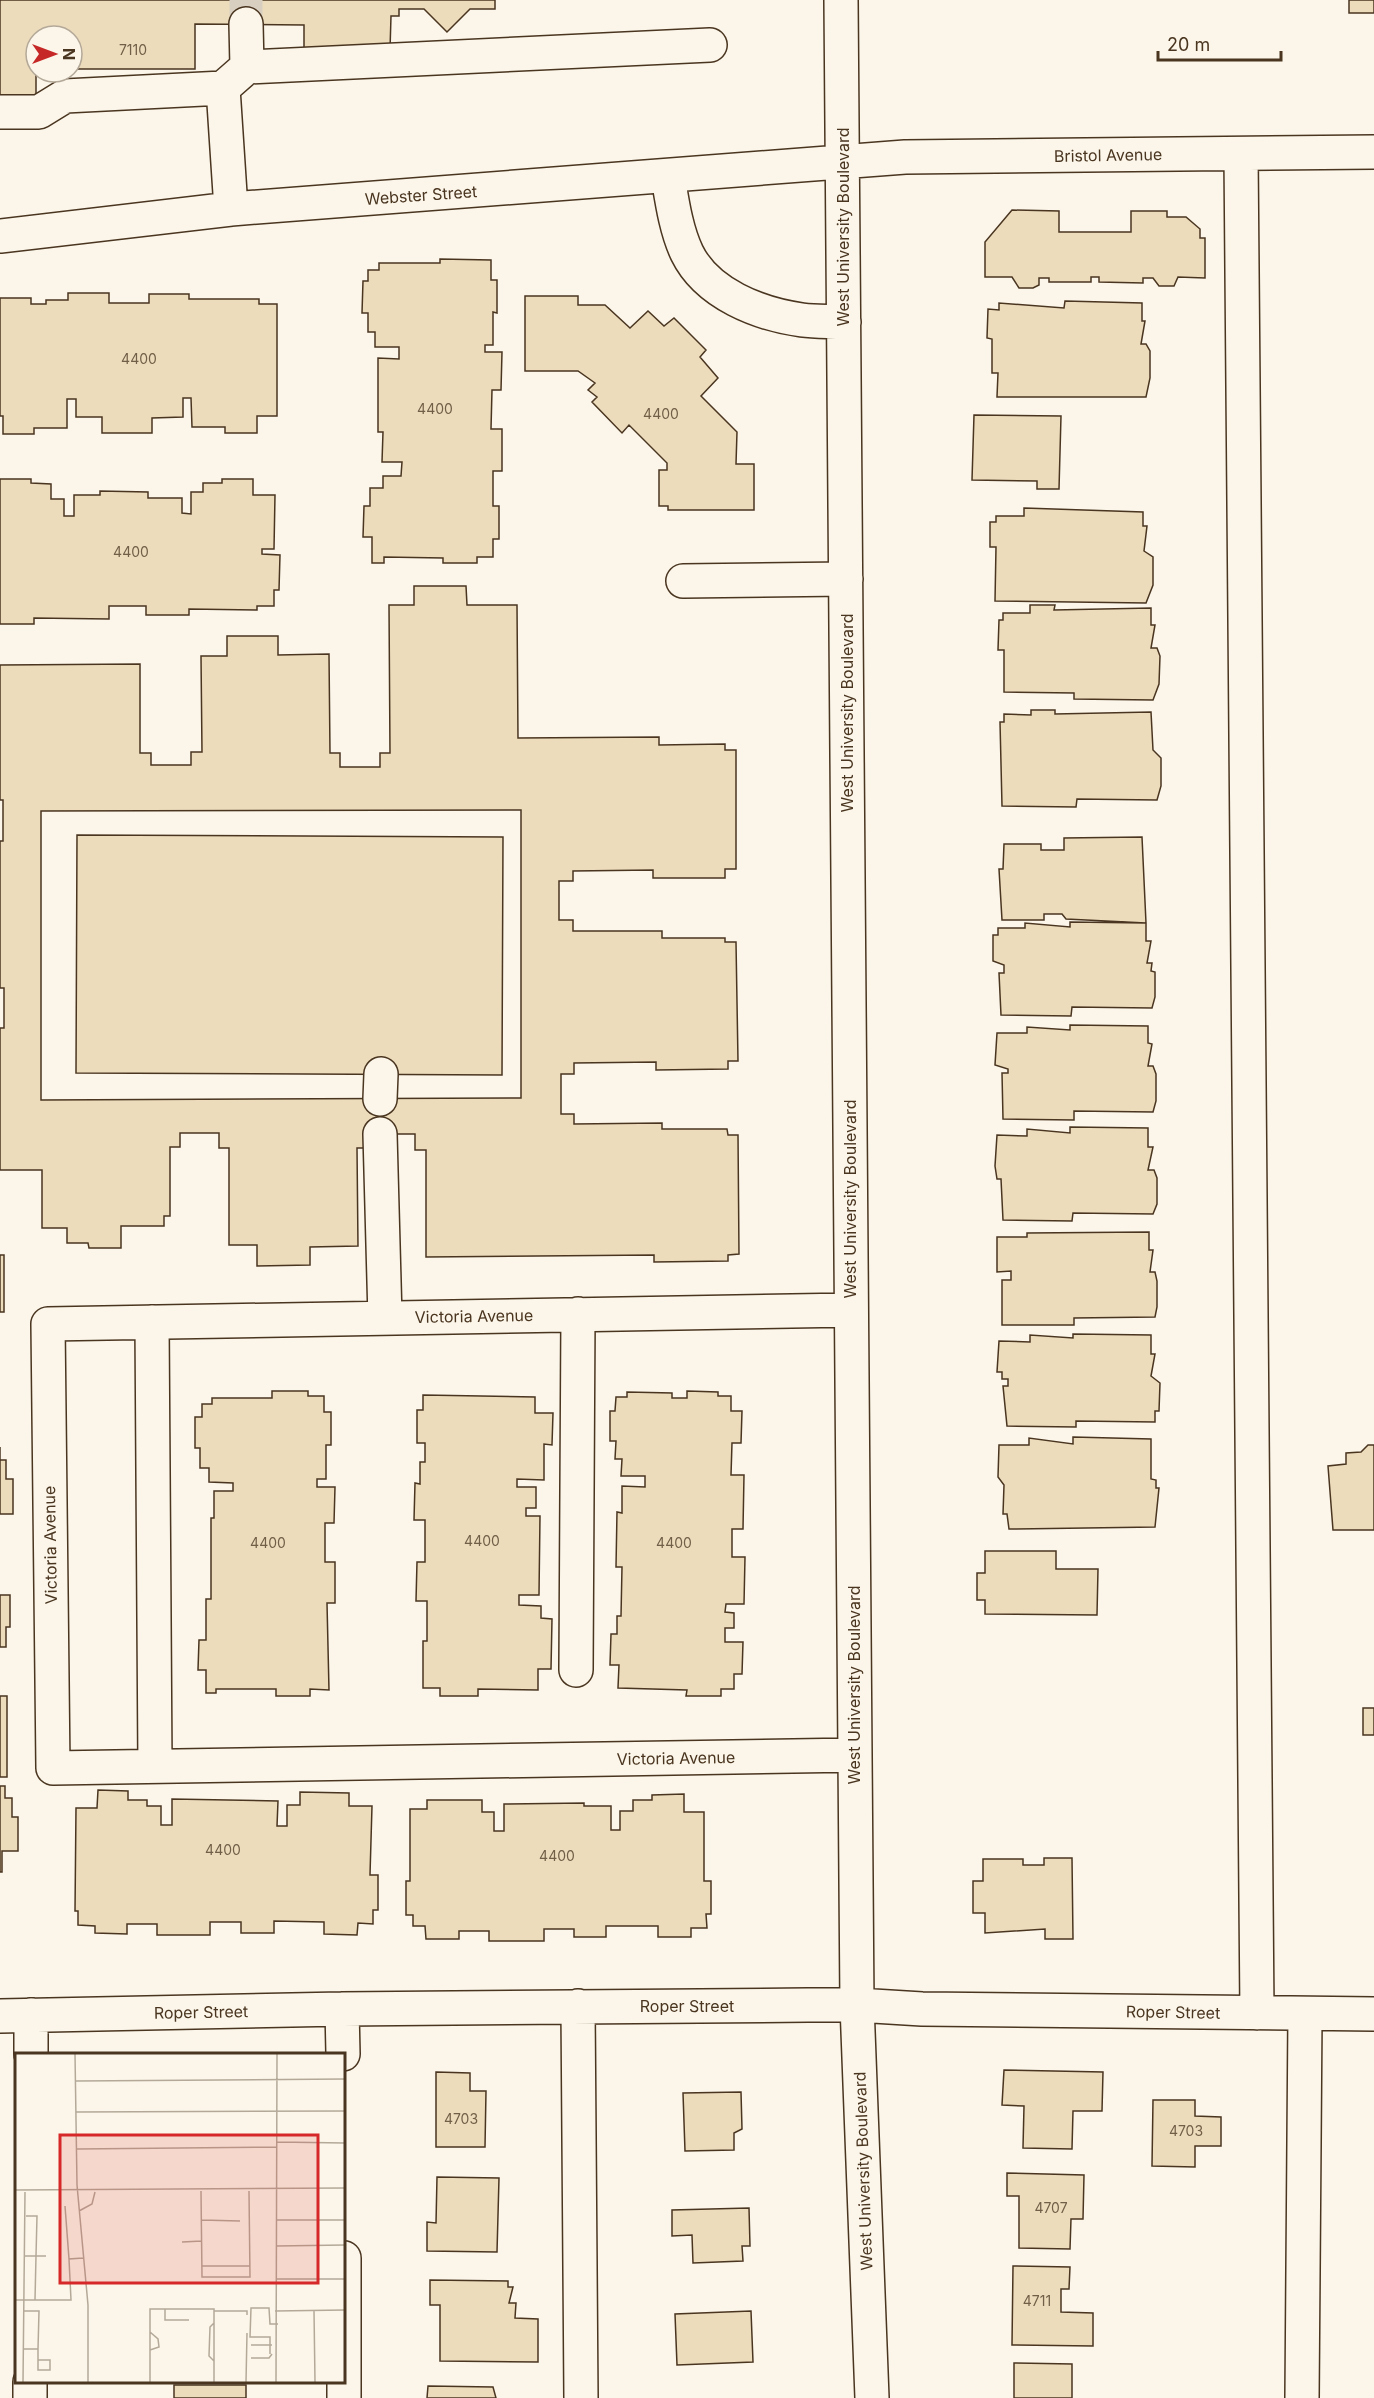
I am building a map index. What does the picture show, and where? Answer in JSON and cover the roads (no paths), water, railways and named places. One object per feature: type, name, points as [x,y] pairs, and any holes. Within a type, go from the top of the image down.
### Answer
[{"type":"street","name":"West University Boulevard","points":[[841,0],[857,2005],[872,2398]]},
{"type":"street","points":[[246,24],[247,67]]},
{"type":"street","points":[[0,112],[39,112],[65,96],[223,88],[247,67],[710,45]]},
{"type":"street","points":[[223,88],[231,209]]},
{"type":"street","name":"Bristol Avenue","points":[[842,162],[905,157],[1374,152]]},
{"type":"street","points":[[1241,154],[1257,2013]]},
{"type":"street","name":"Webster Street","points":[[0,236],[231,209],[842,162]]},
{"type":"street","points":[[668,177],[673,205],[687,253],[704,276],[730,298],[769,312],[802,320],[844,322]]},
{"type":"street","points":[[683,581],[846,579]]},
{"type":"street","points":[[381,1134],[385,1318]]},
{"type":"street","name":"Victoria Avenue","points":[[851,1310],[48,1323],[53,1768],[855,1755]]},
{"type":"street","points":[[576,1670],[578,1314]]},
{"type":"street","points":[[152,1322],[155,1766]]},
{"type":"street","name":"Roper Street","points":[[15,2016],[342,2009],[857,2005],[922,2009],[1374,2014]]},
{"type":"street","points":[[578,2006],[581,2398]]},
{"type":"street","points":[[342,2009],[343,2053]]},
{"type":"street","points":[[1302,2398],[1305,2014]]},
{"type":"street","points":[[15,2016],[30,2053]]},
{"type":"tunnel","points":[[246,0],[246,24]]}]
